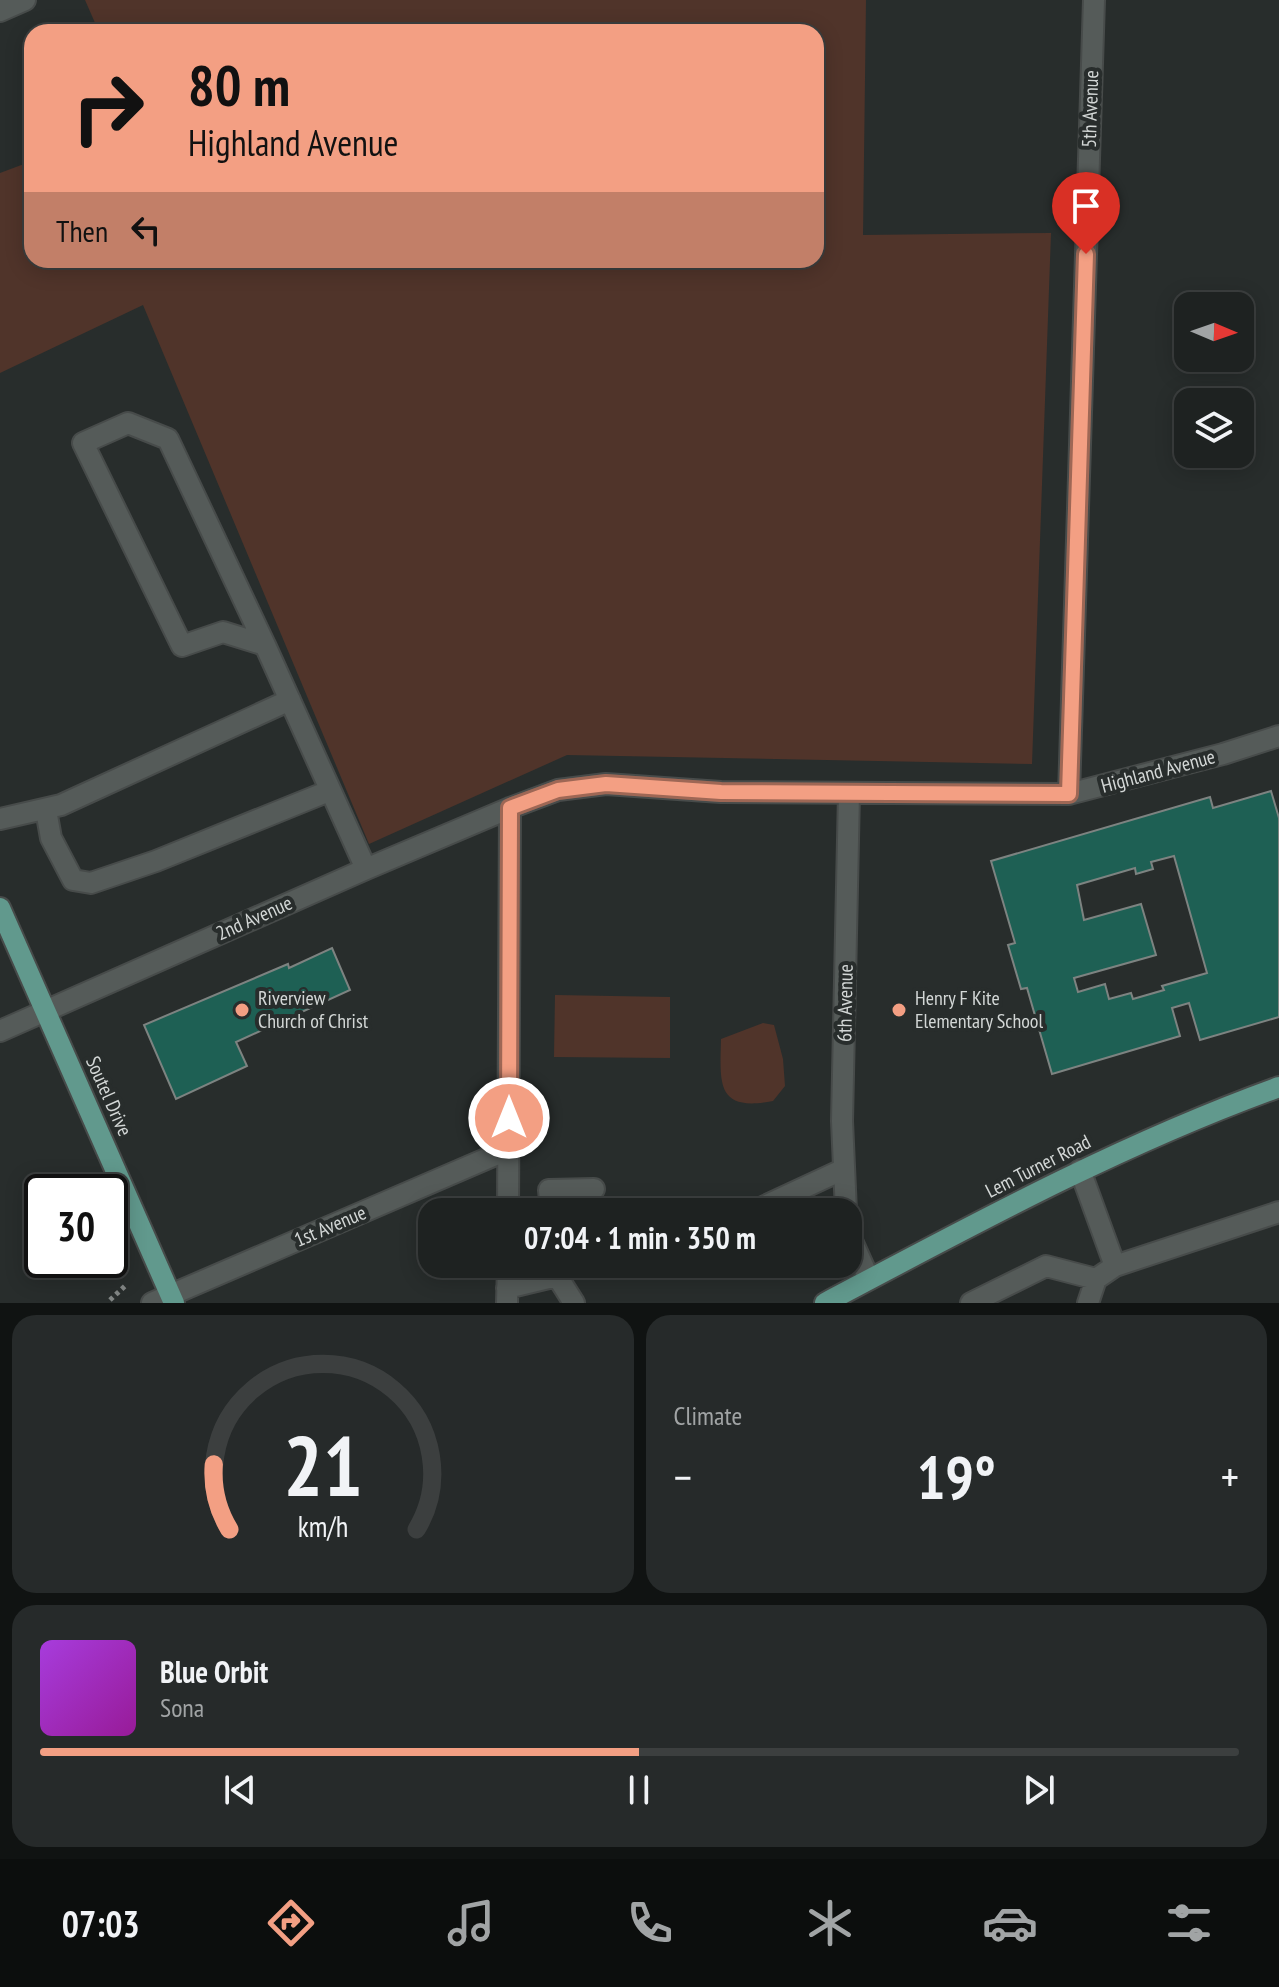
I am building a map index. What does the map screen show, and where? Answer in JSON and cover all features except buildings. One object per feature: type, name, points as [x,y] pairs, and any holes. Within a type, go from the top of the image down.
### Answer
[{"type":"main road","name":"Soutel Drive","points":[[0,908],[165,1300]]},
{"type":"main road","name":"Lem Turner Road","points":[[825,1303],[1080,1170],[1201,1115],[1279,1087]]},
{"type":"street","points":[[0,11],[25,0]]},
{"type":"street","name":"5th Avenue","points":[[1069,794],[1094,0]]},
{"type":"street","points":[[265,645],[223,632],[182,646],[83,443],[128,423],[168,439],[265,645],[366,869]]},
{"type":"street","points":[[0,819],[46,810],[290,700]]},
{"type":"street","name":"Highland Avenue","points":[[510,808],[558,790],[606,784],[721,792],[1069,794],[1223,754],[1279,736]]},
{"type":"street","points":[[46,810],[51,838],[73,880],[91,883],[156,861],[329,791]]},
{"type":"street","name":"6th Avenue","points":[[845,1198],[842,1121],[849,793]]},
{"type":"street","points":[[508,1198],[510,808]]},
{"type":"street","name":"2nd Avenue","points":[[0,1031],[510,808]]},
{"type":"street","name":"1st Avenue","points":[[165,1300],[509,1149]]},
{"type":"street","points":[[782,1198],[844,1169]]},
{"type":"street","points":[[1080,1170],[1115,1266]]},
{"type":"street","points":[[550,1198],[549,1190],[594,1189]]},
{"type":"street","points":[[1088,1303],[1096,1279],[1115,1266],[1279,1212]]},
{"type":"street","points":[[862,1263],[869,1279]]},
{"type":"street","points":[[971,1303],[1046,1266],[1096,1279]]},
{"type":"street","points":[[507,1296],[541,1278]]},
{"type":"street","points":[[560,1278],[574,1303]]},
{"type":"path","points":[[110,1300],[125,1286]]},
{"type":"shaded area","points":[[85,0],[866,0],[863,235],[1051,233],[1032,764],[567,755],[369,844],[143,305],[0,373],[0,173],[24,164],[24,268],[824,268],[824,24],[96,24]]},
{"type":"shaded area","points":[[555,995],[670,997],[670,1058],[554,1057]]},
{"type":"shaded area","points":[[763,1023],[774,1025],[783,1059],[785,1086],[773,1101],[741,1102],[725,1091],[721,1039]]},
{"type":"place","name":"Riverview Church of Christ","points":[[242,1010]]},
{"type":"place","name":"Henry F Kite Elementary School","points":[[899,1010]]},
{"type":"route","points":[[509,1118],[510,808],[558,790],[606,784],[721,792],[1069,794],[1086,254]]}]
